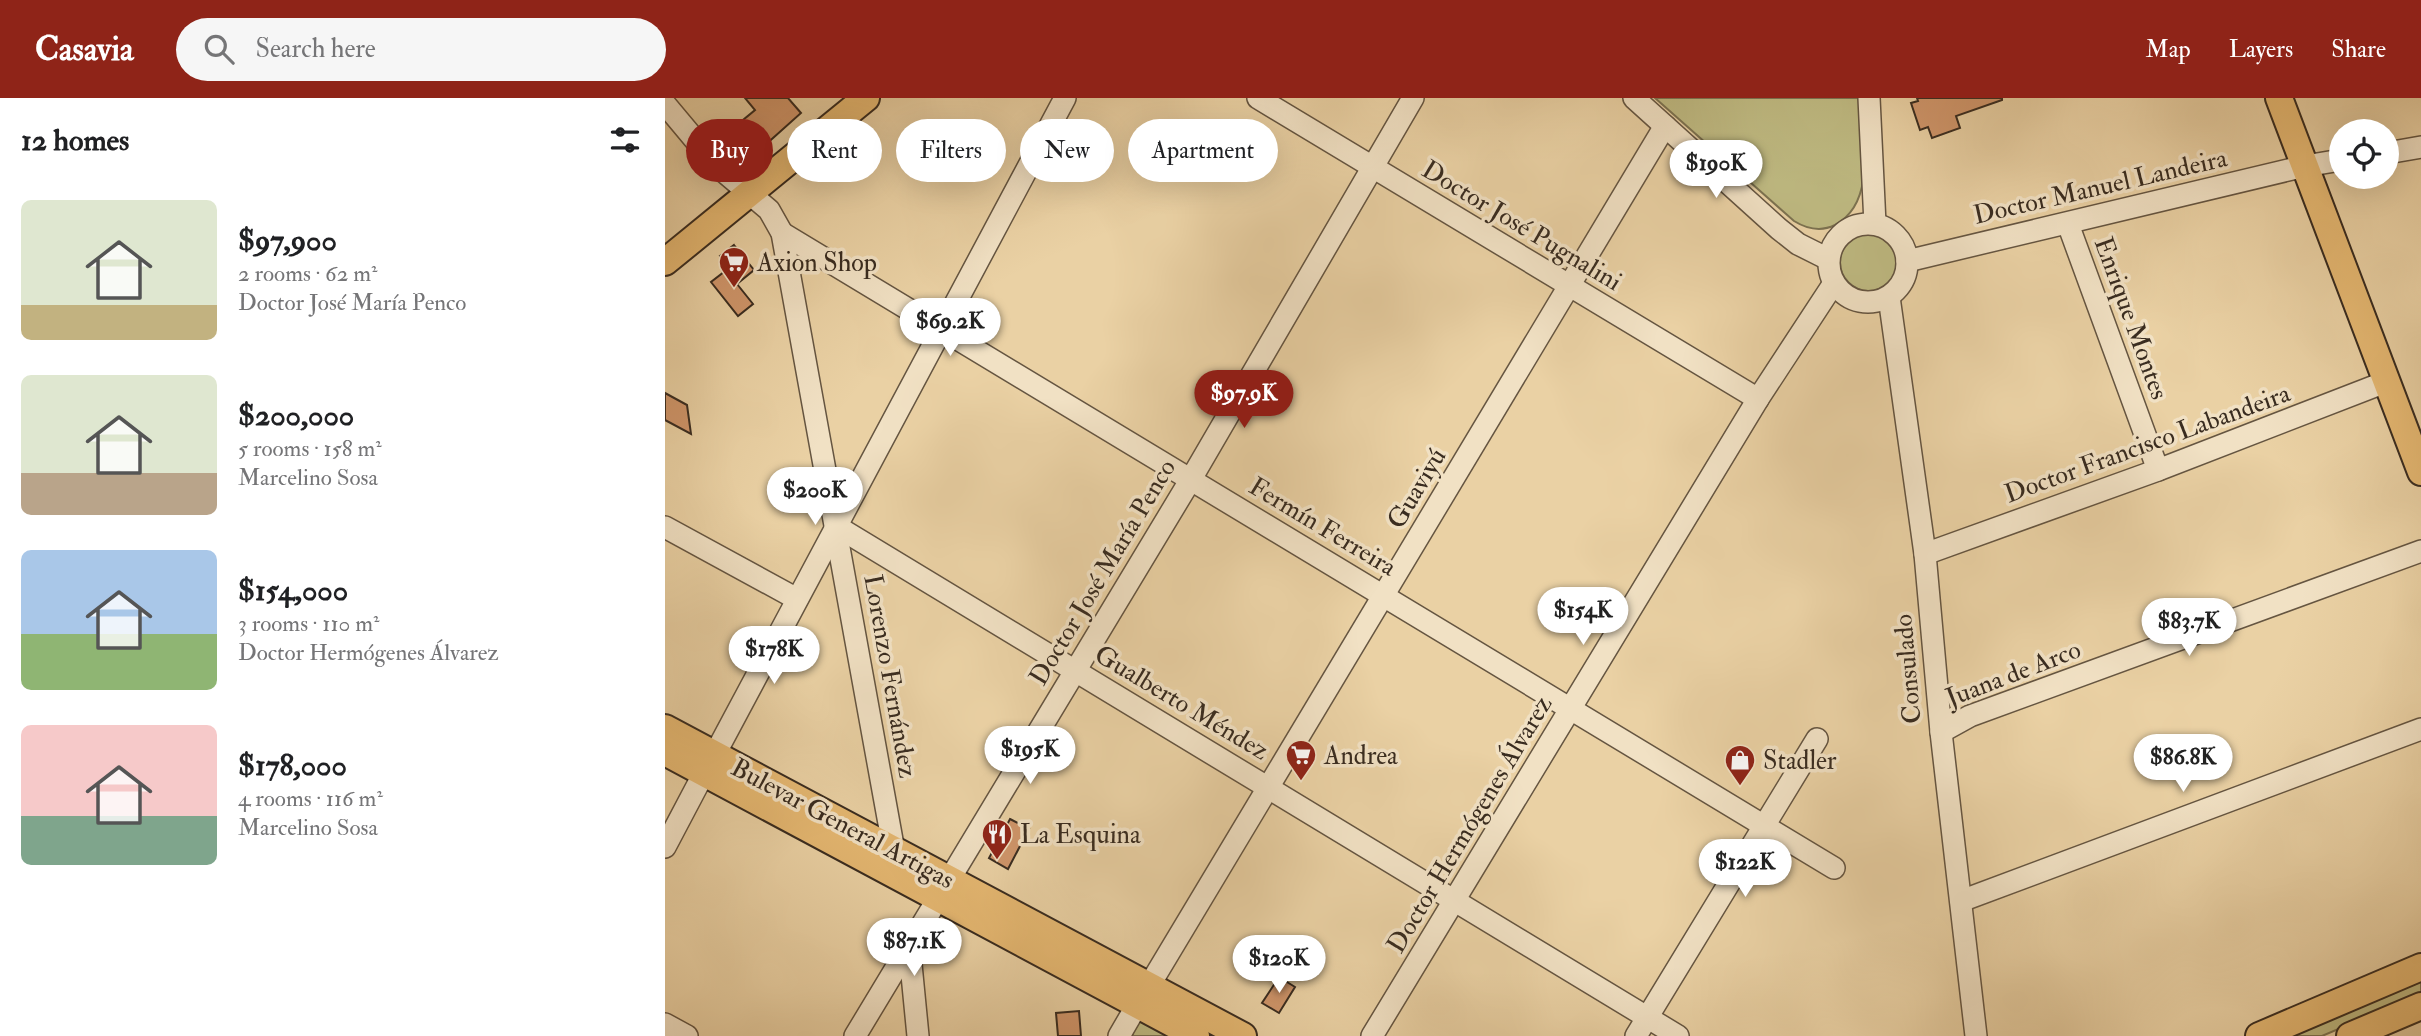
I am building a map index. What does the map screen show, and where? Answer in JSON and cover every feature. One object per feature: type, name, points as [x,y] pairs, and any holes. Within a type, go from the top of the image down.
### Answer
[{"type":"main road","points":[[665,262],[866,98]]},
{"type":"main road","points":[[2279,98],[2421,472]]},
{"type":"main road","name":"Bulevar General Artigas","points":[[665,728],[710,764],[1143,996],[1243,1036]]},
{"type":"main road","name":"Bulevar General Artigas","points":[[665,752],[710,764],[894,851],[942,888]]},
{"type":"main road","points":[[2259,1036],[2421,967]]},
{"type":"main road","name":"Bulevar General Artigas","points":[[1143,996],[1196,1036]]},
{"type":"main road","points":[[2350,1036],[2421,1006]]},
{"type":"street","points":[[665,847],[1065,98]]},
{"type":"street","name":"Doctor José Pugnalini","points":[[1258,98],[1758,398]]},
{"type":"street","name":"Doctor José María Penco","points":[[855,1036],[1191,479],[1413,98]]},
{"type":"street","points":[[1634,98],[1789,237],[1828,259]]},
{"type":"street","points":[[1869,98],[1875,224]]},
{"type":"street","name":"Lorenzo Fernández","points":[[665,104],[716,165],[769,210],[782,233],[894,851]]},
{"type":"street","name":"Guaviyú","points":[[1119,1036],[1665,126]]},
{"type":"street","points":[[2399,151],[2421,147]]},
{"type":"street","name":"Doctor Manuel Landeira","points":[[1907,261],[2329,162]]},
{"type":"street","points":[[1875,224],[1893,233],[1900,240],[1907,261],[1901,284],[1889,297],[1872,302],[1854,300],[1834,283],[1828,259],[1840,234],[1857,225],[1875,224]]},
{"type":"street","name":"Enrique Montes","points":[[2067,224],[2158,470]]},
{"type":"street","name":"Fermín Ferreira","points":[[782,233],[1834,868]]},
{"type":"street","name":"Doctor Hermógenes Álvarez","points":[[1372,1036],[1758,398],[1834,283]]},
{"type":"street","name":"Consulado","points":[[1889,297],[1925,554],[1941,732],[1976,1036]]},
{"type":"street","name":"Doctor Francisco Labandeira","points":[[1925,554],[2158,470],[2388,382]]},
{"type":"street","name":"Gualberto Méndez","points":[[836,526],[1678,1036]]},
{"type":"street","points":[[665,527],[797,598]]},
{"type":"street","name":"Juana de Arco","points":[[1941,732],[1971,716],[2421,551]]},
{"type":"street","points":[[1961,901],[2421,729]]},
{"type":"street","points":[[1636,1036],[1817,739]]},
{"type":"street","points":[[909,944],[918,1036]]},
{"type":"street","points":[[665,1024],[687,1036]]},
{"type":"shaded area","points":[[1655,98],[1860,98],[1864,168],[1857,201],[1849,215],[1830,227],[1814,229],[1799,224]]},
{"type":"shaded area","points":[[1869,233],[1885,238],[1893,246],[1898,262],[1893,278],[1885,286],[1869,291],[1853,286],[1845,278],[1840,262],[1845,246],[1853,238]]},
{"type":"shaded area","points":[[2421,981],[2421,994],[2322,1036],[2290,1036]]},
{"type":"shaded area","points":[[1141,1019],[1174,1036],[1133,1036],[1132,1032]]},
{"type":"building","points":[[745,98],[788,98],[801,113],[794,119],[787,119],[787,126],[773,138],[773,119],[744,119],[755,110]]},
{"type":"building","points":[[1917,98],[2002,100],[1956,116],[1960,128],[1932,138],[1928,127],[1920,130],[1911,103],[1918,101]]},
{"type":"building","points":[[734,245],[754,270],[737,284],[753,304],[738,316],[711,282],[729,268],[720,256]]},
{"type":"building","points":[[665,393],[687,405],[691,434],[665,420]]},
{"type":"building","points":[[1010,819],[1029,829],[1008,869],[989,858]]},
{"type":"building","points":[[1279,977],[1295,987],[1279,1013],[1262,1003]]},
{"type":"building","points":[[1079,1011],[1081,1036],[1058,1036],[1056,1013]]},
{"type":"place","name":"Axion Shop","points":[[734,289]]},
{"type":"place","name":"Andrea","points":[[1301,782]]},
{"type":"place","name":"Stadler","points":[[1740,787]]},
{"type":"place","name":"La Esquina","points":[[997,861]]}]
